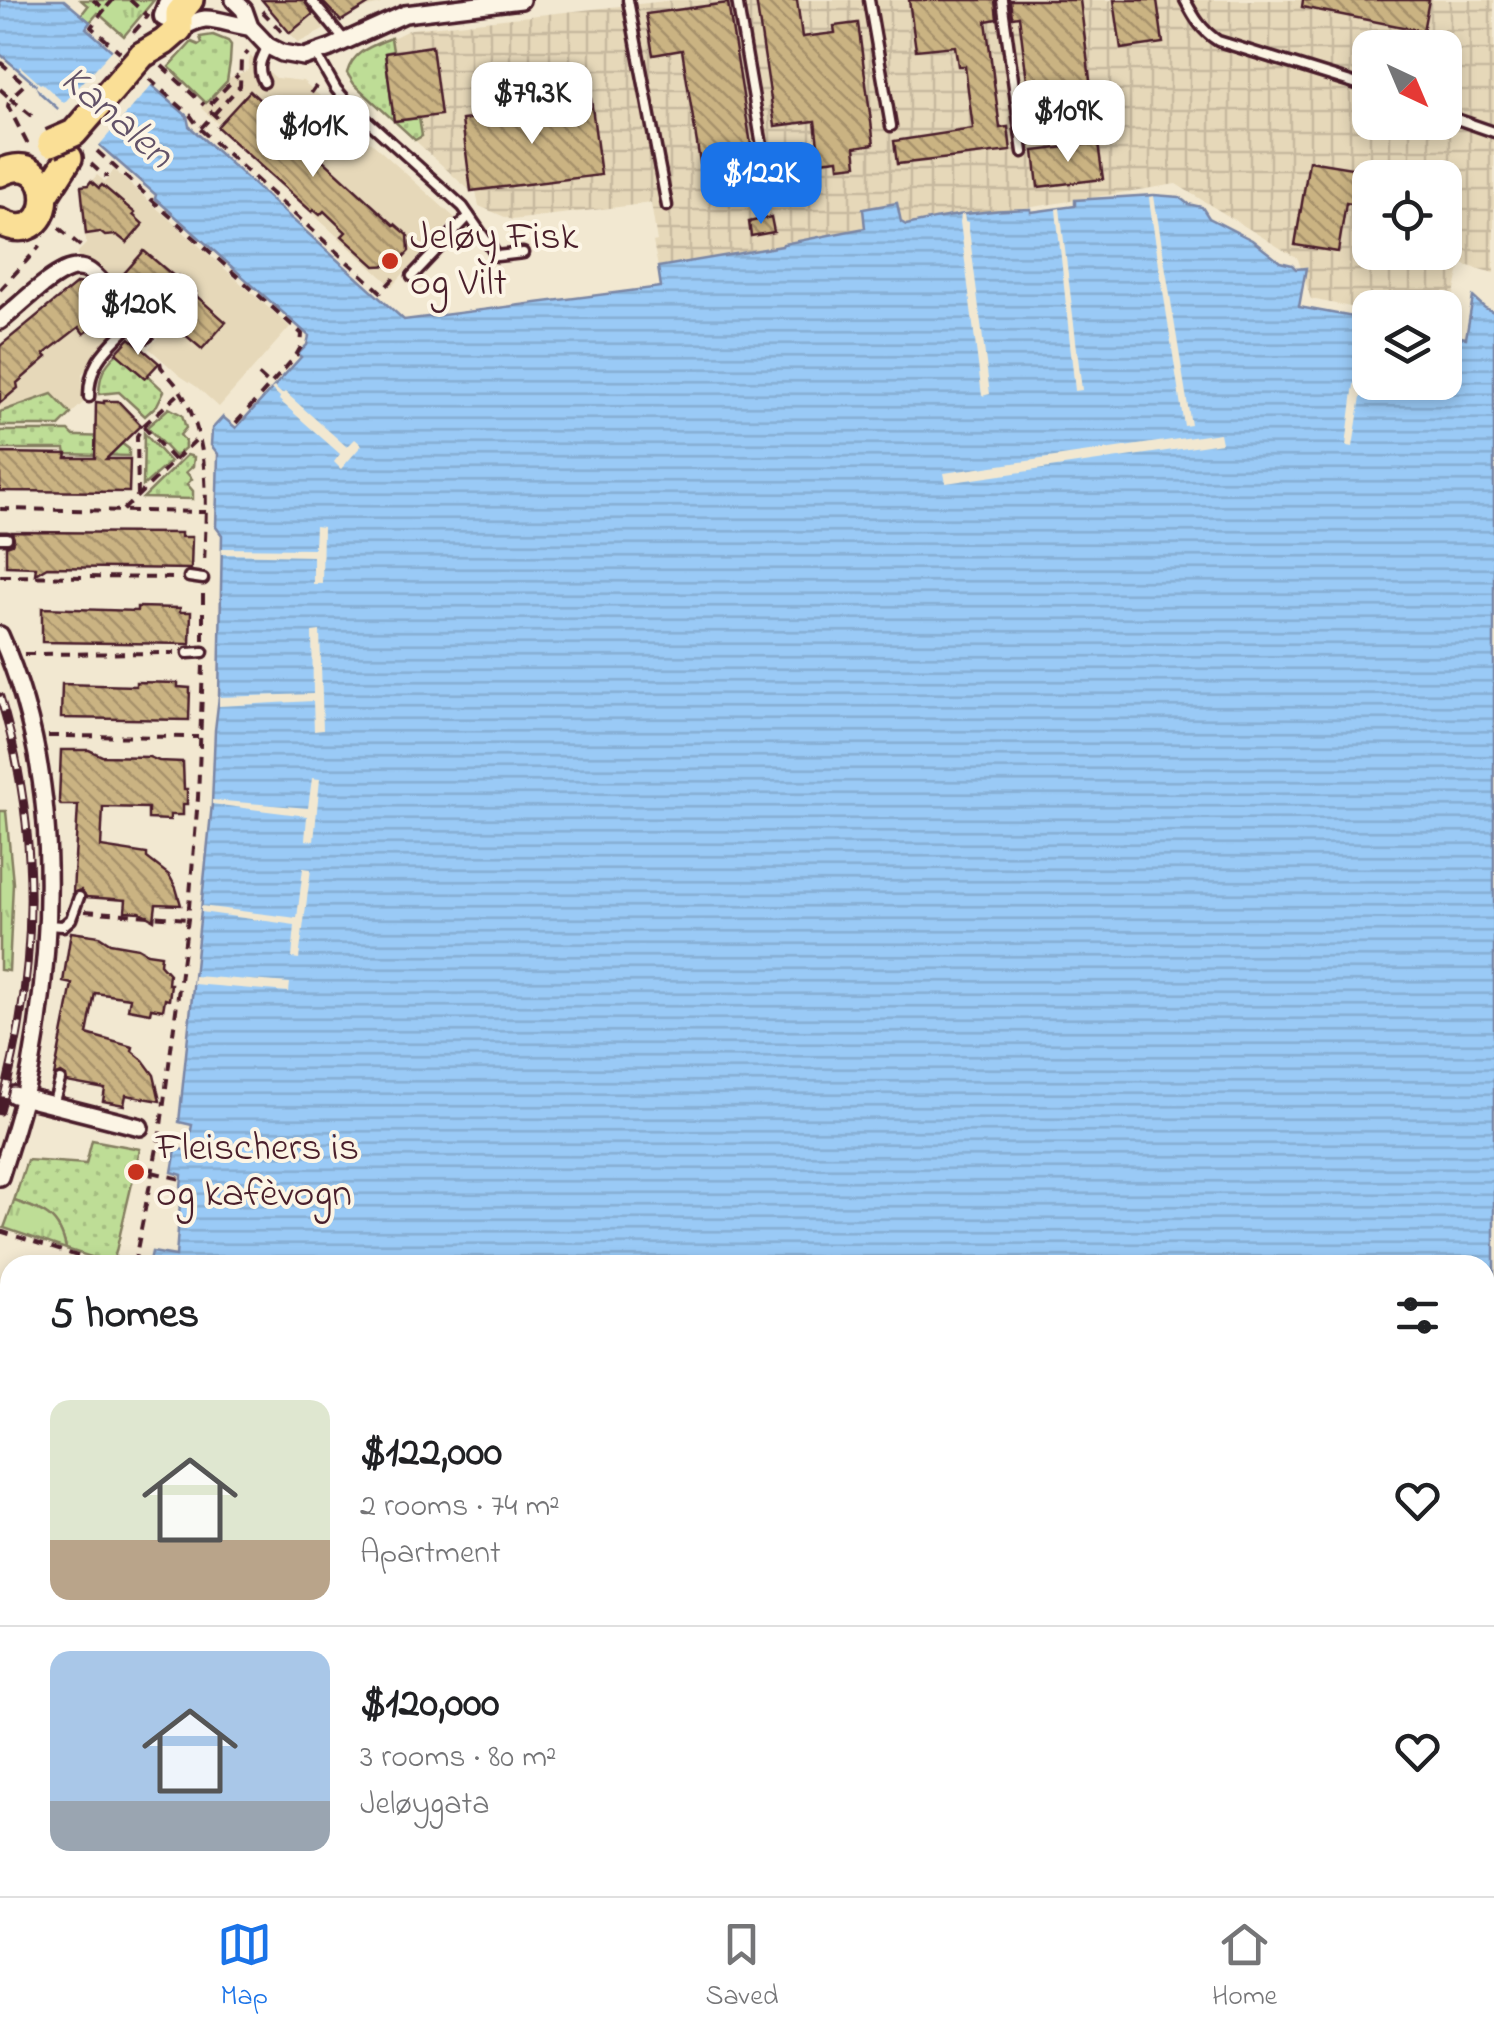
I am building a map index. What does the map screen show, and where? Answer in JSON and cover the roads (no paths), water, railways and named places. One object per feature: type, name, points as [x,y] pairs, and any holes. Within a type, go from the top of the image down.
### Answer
[{"type":"main road","points":[[46,194],[36,175],[38,157],[158,32]]},
{"type":"main road","points":[[0,242],[22,232],[44,211],[46,194],[38,157]]},
{"type":"street","points":[[234,0],[244,10],[250,27],[268,46],[304,58],[405,14],[520,0]]},
{"type":"street","points":[[158,32],[202,19],[250,27]]},
{"type":"street","points":[[0,321],[64,271],[78,268],[91,272],[140,327]]},
{"type":"street","points":[[0,635],[33,736],[48,848],[42,988],[30,1069],[18,1097],[0,1177]]},
{"type":"street","points":[[18,1097],[140,1127]]},
{"type":"lane","points":[[312,0],[346,41]]},
{"type":"lane","points":[[628,0],[668,206]]},
{"type":"lane","points":[[736,0],[769,186]]},
{"type":"lane","points":[[869,0],[891,126]]},
{"type":"lane","points":[[1002,0],[1023,152]]},
{"type":"lane","points":[[1185,0],[1198,24],[1218,41],[1352,82]]},
{"type":"lane","points":[[264,82],[259,62],[268,46]]},
{"type":"lane","points":[[316,54],[349,104],[466,211],[497,256],[524,254]]},
{"type":"lane","points":[[1462,121],[1494,132]]},
{"type":"lane","points":[[412,276],[466,211]]},
{"type":"lane","points":[[89,397],[90,374],[97,359],[140,327]]},
{"type":"lane","points":[[185,577],[203,579]]},
{"type":"lane","points":[[184,653],[203,652]]},
{"type":"lane","points":[[47,925],[62,926],[72,919],[79,896]]},
{"type":"lane","points":[[53,1105],[60,1080]]},
{"type":"water","name":"Kanalen","points":[[0,0],[64,0],[90,22],[86,28],[187,116],[189,126],[404,320],[661,287],[658,267],[865,228],[863,209],[897,203],[901,222],[906,225],[984,212],[1031,212],[1075,206],[1075,200],[1154,195],[1179,197],[1202,207],[1209,218],[1252,240],[1280,262],[1296,269],[1306,268],[1299,307],[1352,317],[1352,400],[1462,400],[1462,337],[1466,338],[1473,297],[1494,312],[1494,1255],[176,1255],[182,1175],[172,1172],[176,1149],[187,1150],[192,1125],[179,1122],[212,804],[219,697],[222,535],[216,527],[218,454],[211,445],[212,429],[223,417],[236,428],[301,357],[298,354],[309,336],[40,93],[0,54]]},
{"type":"railway","points":[[0,697],[23,800],[30,904],[22,1008],[0,1111]]},
{"type":"place","name":"Jeløy Fisk og Vilt","points":[[390,261]]},
{"type":"place","name":"Fleischers is og kafèvogn","points":[[136,1172]]}]
